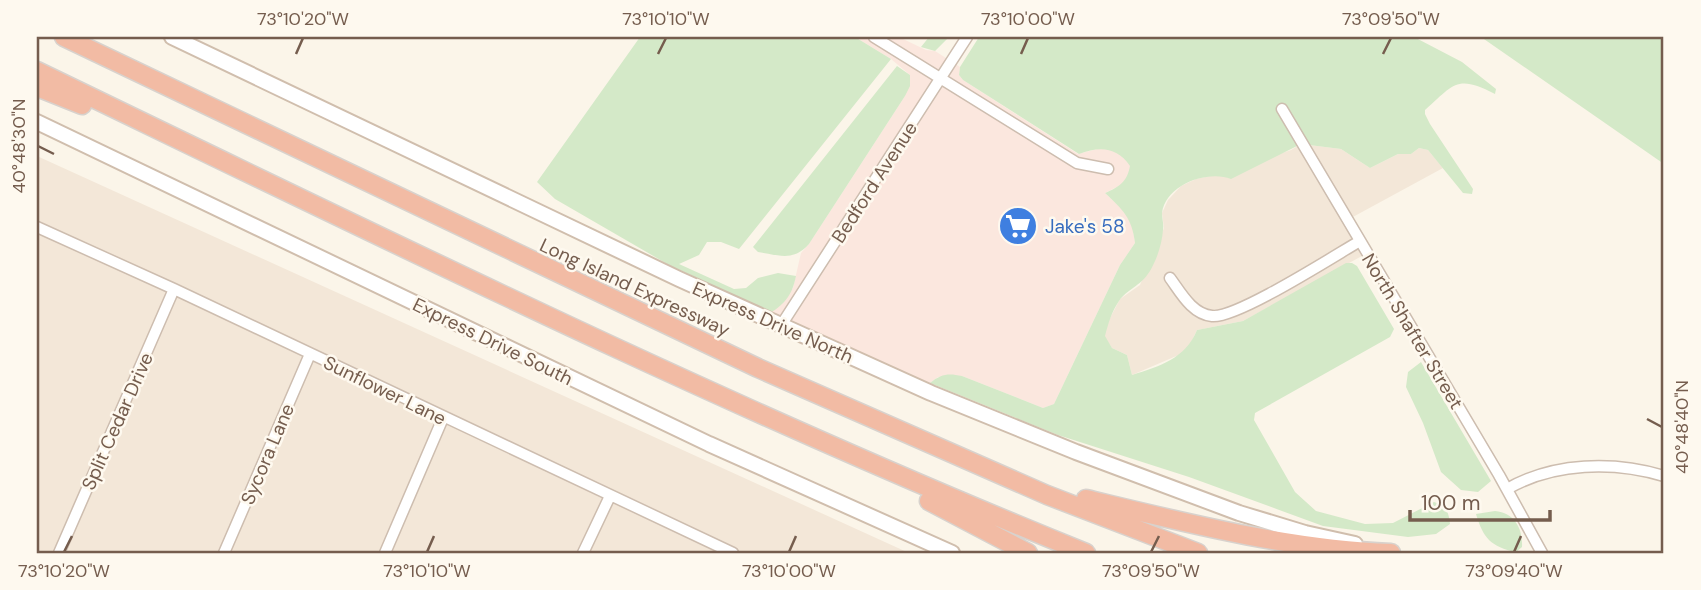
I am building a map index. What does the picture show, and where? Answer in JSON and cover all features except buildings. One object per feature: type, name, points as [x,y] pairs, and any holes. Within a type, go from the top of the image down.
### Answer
[{"type":"highway","name":"Long Island Expressway","points":[[64,37],[709,346],[1048,495],[1198,553]]},
{"type":"highway","points":[[37,71],[640,359],[864,460],[1086,553]]},
{"type":"highway","points":[[37,87],[104,113],[137,119]]},
{"type":"highway","points":[[864,460],[895,485],[1028,553]]},
{"type":"highway","points":[[1048,495],[1087,500],[1156,517],[1342,551],[1393,553]]},
{"type":"main road","name":"Express Drive North","points":[[172,37],[780,327],[993,419],[1206,502],[1283,527],[1393,553]]},
{"type":"main road","name":"Express Drive South","points":[[37,122],[709,444],[952,553]]},
{"type":"street","points":[[874,37],[1077,163],[1108,169]]},
{"type":"street","name":"Bedford Avenue","points":[[780,327],[967,37]]},
{"type":"street","name":"North Shafter Street","points":[[1282,109],[1507,489],[1542,553]]},
{"type":"street","name":"Sunflower Lane","points":[[37,227],[733,553]]},
{"type":"street","points":[[1170,278],[1185,299],[1198,311],[1212,316],[1225,316],[1360,241]]},
{"type":"street","name":"Split Cedar Drive","points":[[59,553],[174,289]]},
{"type":"street","name":"Sycora Lane","points":[[224,553],[310,354]]},
{"type":"street","points":[[385,553],[443,418]]},
{"type":"street","points":[[1507,489],[1524,480],[1560,469],[1616,467],[1664,477]]},
{"type":"street","points":[[583,553],[610,495]]},
{"type":"shaded area","points":[[855,37],[899,37],[926,50],[935,51],[960,67],[959,75],[963,80],[1078,154],[1101,148],[1112,150],[1124,156],[1131,166],[1123,184],[1105,193],[1132,223],[1135,243],[1120,265],[1054,404],[1043,408],[962,376],[938,377],[930,383],[767,315],[793,288],[801,253],[905,96],[910,75],[891,59]]},
{"type":"shaded area","points":[[1301,144],[1341,149],[1370,168],[1398,154],[1411,154],[1419,148],[1428,150],[1443,168],[1351,218],[1371,251],[1243,321],[1197,330],[1189,347],[1181,354],[1132,375],[1127,355],[1112,348],[1104,336],[1120,299],[1140,285],[1164,228],[1162,213],[1168,200],[1181,186],[1196,179],[1220,174],[1291,150]]},
{"type":"shaded area","points":[[37,156],[909,553],[37,553]]},
{"type":"green space","points":[[640,37],[855,37],[891,59],[739,249],[721,242],[707,242],[699,255],[679,264],[734,289],[746,288],[758,278],[778,273],[796,276],[786,299],[767,315],[745,300],[669,265],[555,199],[537,182]]},
{"type":"green space","points":[[929,37],[949,37],[935,51],[921,47]]},
{"type":"green space","points":[[979,37],[1414,37],[1462,62],[1496,89],[1495,94],[1472,84],[1457,85],[1425,110],[1430,124],[1473,189],[1472,194],[1463,193],[1428,150],[1419,148],[1411,154],[1398,154],[1370,168],[1341,149],[1301,144],[1231,179],[1211,176],[1180,187],[1165,203],[1162,213],[1162,241],[1153,266],[1142,281],[1119,301],[1105,336],[1112,348],[1127,355],[1132,375],[1179,355],[1197,330],[1243,321],[1346,263],[1352,263],[1357,266],[1394,329],[1390,337],[1255,413],[1254,420],[1295,492],[1316,511],[1365,524],[1393,523],[1434,502],[1446,510],[1450,524],[1436,534],[1408,537],[1323,526],[1189,477],[1058,435],[930,383],[941,376],[957,375],[1043,408],[1054,404],[1120,265],[1135,243],[1126,215],[1105,193],[1122,183],[1130,166],[1120,155],[1108,150],[1079,154],[963,80],[959,75],[960,67]]},
{"type":"green space","points":[[1481,37],[1664,37],[1664,164]]},
{"type":"green space","points":[[897,66],[910,75],[910,86],[809,244],[791,255],[758,252],[753,247]]},
{"type":"green space","points":[[1421,362],[1491,481],[1478,492],[1461,490],[1441,472],[1406,387],[1408,372]]},
{"type":"green space","points":[[1495,511],[1508,515],[1519,528],[1522,547],[1516,552],[1494,544],[1485,535],[1476,514]]},
{"type":"place","name":"Jake's 58","points":[[1018,226]]}]
